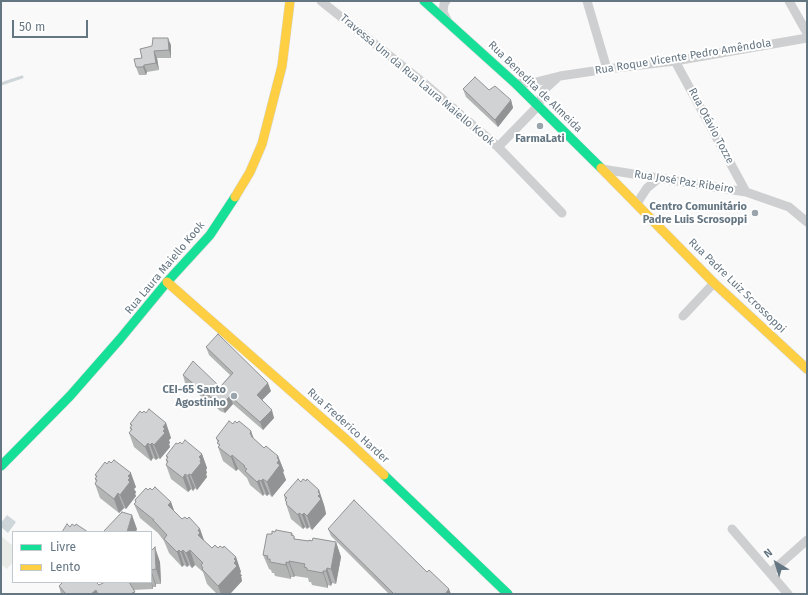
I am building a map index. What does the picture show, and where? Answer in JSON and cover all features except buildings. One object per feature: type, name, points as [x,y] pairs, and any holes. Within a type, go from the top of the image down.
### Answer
[{"type":"street","points":[[289,5],[297,1]]},
{"type":"street","name":"Travessa Um da Rua Laura Maiello Kook","points":[[321,1],[425,84],[498,147],[562,213]]},
{"type":"street","name":"Rua Benedita de Almeida","points":[[424,1],[516,84],[602,169]]},
{"type":"street","name":"Rua Benedita de Almeida","points":[[446,1],[443,12],[450,25]]},
{"type":"street","points":[[587,1],[607,68]]},
{"type":"street","points":[[790,1],[807,33]]},
{"type":"street","name":"Rua Laura Maiello Kook","points":[[1,466],[70,396],[167,282],[210,235],[250,172],[262,144],[282,66],[289,5]]},
{"type":"street","name":"Rua Roque Vicente Pedro Amêndola","points":[[516,84],[536,82],[560,76],[607,68],[675,60],[807,38]]},
{"type":"street","name":"Rua Otávio Tozze","points":[[675,60],[746,192]]},
{"type":"street","points":[[498,147],[538,106],[544,90],[560,76]]},
{"type":"street","name":"Rua José Paz Ribeiro","points":[[602,169],[746,192],[789,207],[805,216]]},
{"type":"street","name":"Rua Padre Luiz Scrossoppi","points":[[602,169],[714,283],[807,369]]},
{"type":"street","points":[[637,204],[647,188],[658,179]]},
{"type":"street","name":"Rua Frederico Harder","points":[[167,282],[349,442],[508,594]]},
{"type":"street","points":[[683,316],[714,283]]},
{"type":"street","points":[[732,529],[788,594]]},
{"type":"street","points":[[770,573],[807,540]]},
{"type":"shaded area","points":[[7,515],[16,522],[8,533],[1,527],[1,523]]},
{"type":"shaded area","points":[[1,536],[12,545],[12,563],[7,569],[1,564]]},
{"type":"waterway","points":[[1,84],[22,77]]},
{"type":"traffic: fast","points":[[424,1],[516,84],[601,168]]},
{"type":"traffic: fast","points":[[1,466],[70,396],[120,339],[167,282],[210,235],[235,197]]},
{"type":"traffic: fast","points":[[384,475],[508,594]]},
{"type":"traffic: slow","points":[[235,197],[250,172],[262,144],[282,66],[290,1]]},
{"type":"traffic: slow","points":[[601,168],[714,283],[807,369]]},
{"type":"traffic: slow","points":[[167,282],[349,442],[384,475]]},
{"type":"place","name":"FarmaLati","points":[[540,126]]},
{"type":"place","name":"Centro Comunitário Padre Luis Scrosoppi","points":[[755,213]]},
{"type":"place","name":"CEI-65 Santo Agostinho","points":[[234,396]]}]
